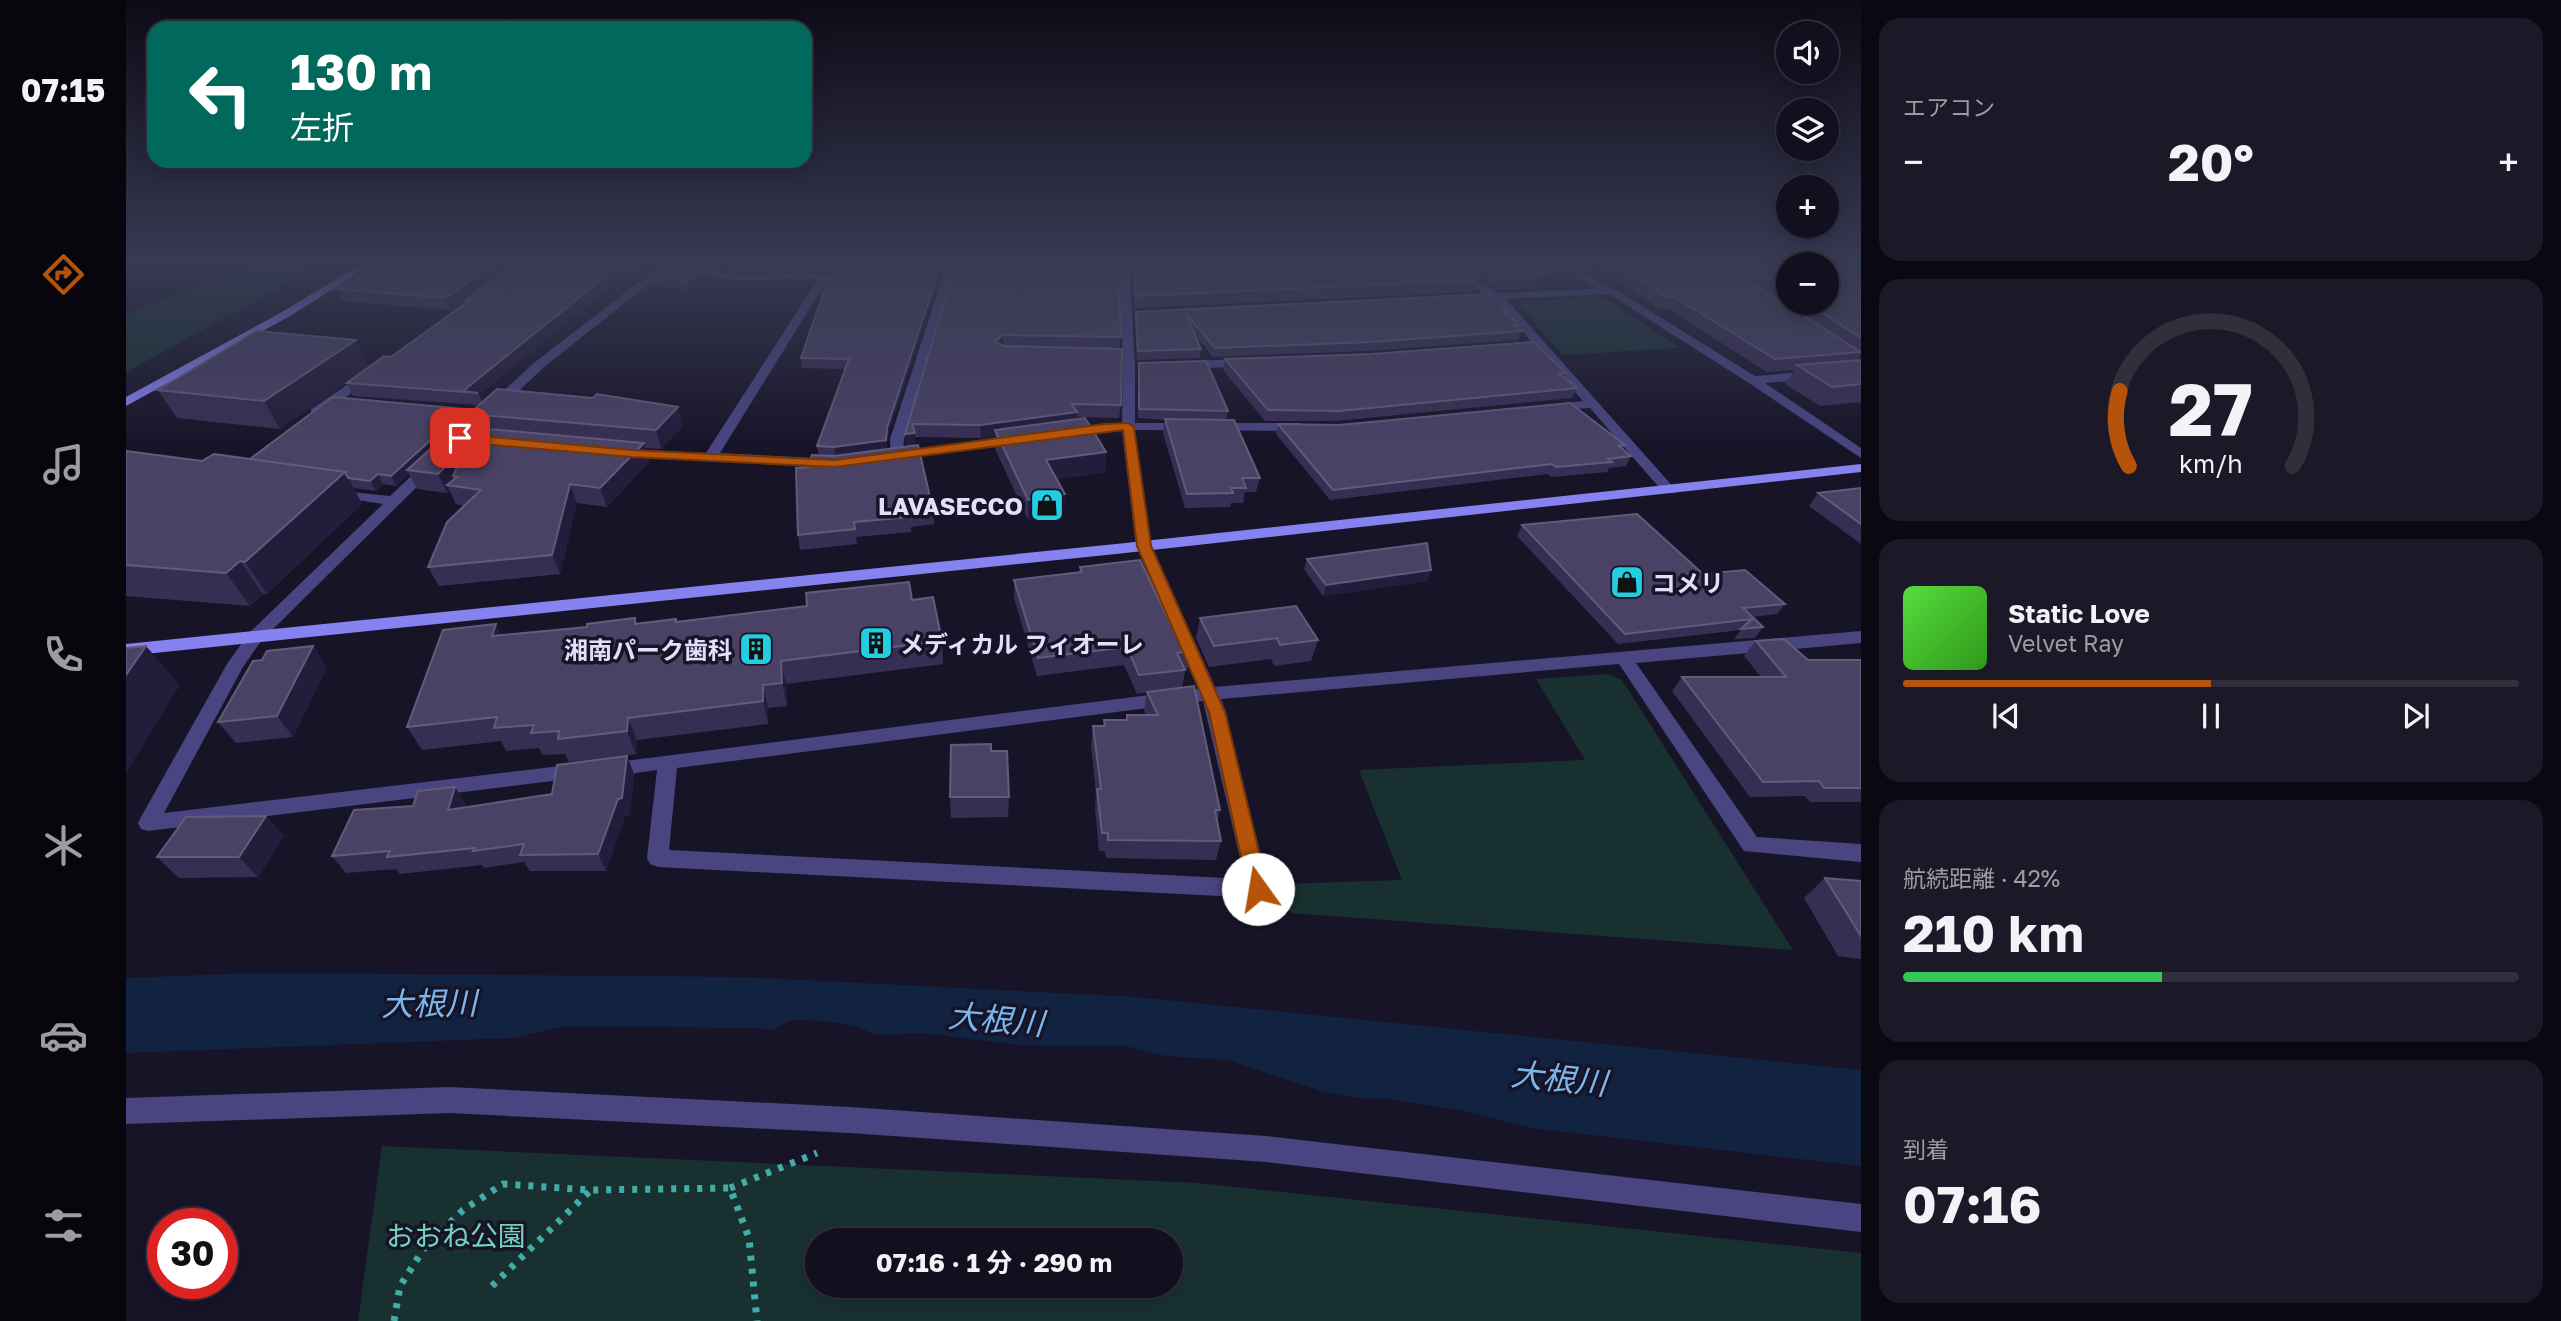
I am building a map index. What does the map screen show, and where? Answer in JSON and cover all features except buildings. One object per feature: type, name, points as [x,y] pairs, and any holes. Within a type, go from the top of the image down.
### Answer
[{"type":"street","points":[[126,402],[268,324]]},
{"type":"street","points":[[589,324],[538,365],[486,414],[467,439],[392,501],[255,637],[236,664],[148,823],[1207,694],[1861,637]]},
{"type":"street","points":[[710,458],[795,324]]},
{"type":"street","points":[[933,324],[890,456],[1035,437]]},
{"type":"street","points":[[668,761],[658,858],[1258,889],[1217,712],[1144,546],[1128,427],[1133,364],[1132,324]]},
{"type":"street","points":[[1522,324],[1669,489]]},
{"type":"street","points":[[1662,324],[1753,380],[1861,454]]},
{"type":"street","points":[[1528,346],[1542,345]]},
{"type":"street","points":[[1115,356],[1133,364]]},
{"type":"street","points":[[1850,356],[1861,364]]},
{"type":"street","points":[[1169,366],[1262,362]]},
{"type":"street","points":[[300,424],[376,370]]},
{"type":"street","points":[[1753,380],[1861,371]]},
{"type":"street","points":[[332,400],[358,403]]},
{"type":"street","points":[[1538,409],[1592,404]]},
{"type":"street","points":[[461,412],[486,414]]},
{"type":"street","points":[[1062,433],[1128,427],[1310,427]]},
{"type":"street","points":[[605,451],[710,458],[848,462]]},
{"type":"street","points":[[126,650],[1144,546],[1861,468]]},
{"type":"street","points":[[323,491],[392,501]]},
{"type":"street","points":[[1624,659],[1751,845],[1861,853]]},
{"type":"street","points":[[126,1111],[450,1100],[850,1120],[1266,1149],[1861,1218]]},
{"type":"path","points":[[394,1321],[400,1286],[425,1247],[463,1210],[503,1184],[590,1190],[730,1188],[845,1141],[850,1120]]},
{"type":"path","points":[[730,1188],[749,1238],[757,1321]]},
{"type":"path","points":[[492,1286],[590,1190]]},
{"type":"green space","points":[[126,324],[215,324],[126,372]]},
{"type":"green space","points":[[1535,324],[1643,324],[1680,348],[1563,355]]},
{"type":"green space","points":[[1608,674],[1622,680],[1793,950],[1290,913],[1283,884],[1402,880],[1359,770],[1585,760],[1536,679]]},
{"type":"green space","name":"おおね公園","points":[[382,1146],[1197,1183],[1861,1253],[1861,1321],[358,1321]]},
{"type":"water","name":"大根川","points":[[254,973],[740,977],[1135,997],[1861,1070],[1861,1166],[1531,1128],[1471,1112],[1322,1091],[1227,1060],[1166,1056],[1126,1046],[1020,1045],[923,1033],[877,1035],[854,1026],[823,1021],[790,1020],[773,1030],[566,1026],[512,1038],[126,1053],[126,978]]},
{"type":"place","name":"LAVASECCO","points":[[1047,505]]},
{"type":"place","name":"コメリ","points":[[1627,582]]},
{"type":"place","name":"メディカル フィオーレ","points":[[876,643]]},
{"type":"place","name":"湘南パーク歯科","points":[[756,649]]},
{"type":"route","points":[[460,438],[631,454],[835,464],[1104,427],[1128,427],[1144,546],[1217,712],[1258,889]]}]
